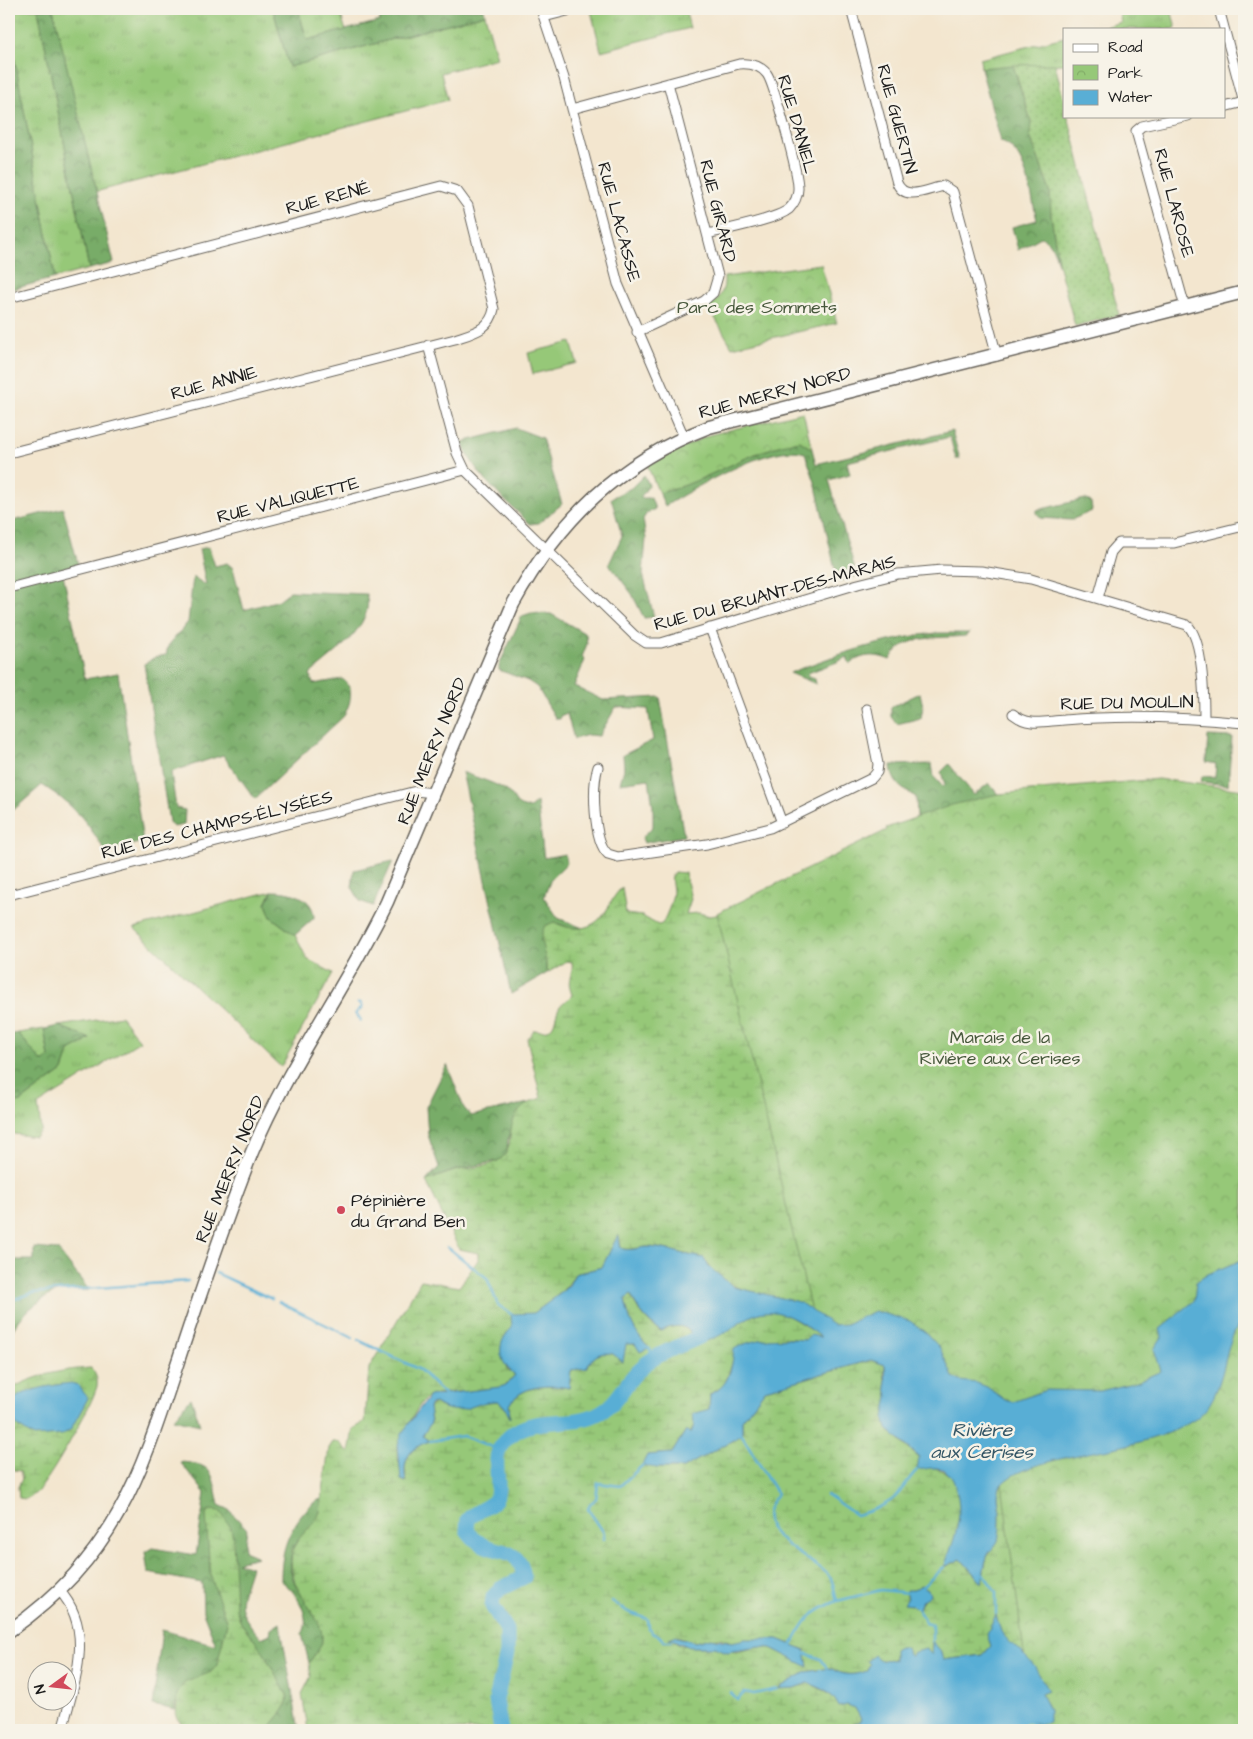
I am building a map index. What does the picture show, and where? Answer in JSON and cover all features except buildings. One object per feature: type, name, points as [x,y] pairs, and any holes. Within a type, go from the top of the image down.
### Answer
[{"type":"main road","name":"RUE MERRY NORD","points":[[9,1631],[59,1590],[94,1551],[118,1516],[133,1488],[159,1420],[219,1240],[253,1151],[290,1076],[376,925],[503,623],[523,585],[546,550],[577,512],[614,479],[648,456],[684,437],[749,416],[997,356],[1244,292]]},
{"type":"street","points":[[542,13],[575,9]]},
{"type":"street","name":"RUE GUERTIN","points":[[851,9],[898,186],[902,192],[909,194],[948,187],[954,196],[997,356]]},
{"type":"street","points":[[1220,9],[1225,28]]},
{"type":"street","name":"RUE LACASSE","points":[[542,13],[572,109],[616,275],[637,332],[684,437]]},
{"type":"street","points":[[1226,32],[1244,102],[1226,106]]},
{"type":"street","name":"RUE DANIEL","points":[[572,109],[739,64],[751,64],[761,69],[771,83],[796,176],[798,188],[796,199],[784,212],[708,234]]},
{"type":"street","name":"RUE GIRARD","points":[[637,332],[704,301],[713,293],[718,276],[668,84]]},
{"type":"street","name":"RUE LAROSE","points":[[1179,118],[1142,126],[1136,131],[1185,307]]},
{"type":"street","name":"RUE RENÉ","points":[[9,298],[425,190],[446,187],[462,195],[468,206],[494,309],[491,319],[480,330],[428,346]]},
{"type":"street","points":[[428,346],[457,453],[465,470],[546,550]]},
{"type":"street","name":"RUE ANNIE","points":[[9,453],[428,346]]},
{"type":"street","name":"RUE VALIQUETTE","points":[[9,588],[465,470]]},
{"type":"street","points":[[1098,598],[1111,552],[1119,543],[1174,543],[1244,526]]},
{"type":"street","name":"RUE DU BRUANT-DES-MARAIS","points":[[546,550],[641,641],[656,644],[887,576],[926,571],[963,570],[998,573],[1031,579],[1190,627],[1202,668],[1204,718]]},
{"type":"street","points":[[710,628],[782,823]]},
{"type":"street","points":[[598,766],[594,784],[594,798],[601,843],[603,849],[611,856],[622,857],[707,844],[782,823],[869,781],[875,775],[878,764],[867,708]]},
{"type":"street","name":"RUE DU MOULIN","points":[[1013,714],[1021,720],[1033,723],[1115,716],[1204,718],[1244,723]]},
{"type":"street","name":"RUE DES CHAMPS-ÉLYSÉES","points":[[9,895],[416,791],[433,793]]},
{"type":"street","points":[[59,1590],[73,1608],[80,1644],[77,1672],[62,1730]]},
{"type":"green space","points":[[9,9],[38,9],[89,269],[55,278],[9,29]]},
{"type":"green space","points":[[38,9],[53,9],[114,263],[89,269]]},
{"type":"green space","points":[[53,9],[273,9],[289,67],[485,14],[497,58],[441,73],[448,100],[95,192]]},
{"type":"green space","points":[[273,9],[298,9],[307,40],[380,21],[377,9],[484,9],[485,14],[289,67]]},
{"type":"green space","points":[[298,9],[339,9],[346,31],[307,40]]},
{"type":"green space","points":[[600,9],[685,9],[690,28],[601,51],[591,11]]},
{"type":"green space","points":[[1118,9],[1171,9],[1176,28],[1100,28],[1121,22]]},
{"type":"green space","points":[[9,29],[55,278],[9,290]]},
{"type":"green space","points":[[1063,37],[1063,64],[981,68],[980,59]]},
{"type":"green space","points":[[1055,64],[1063,97],[1063,118],[1069,118],[1119,315],[1075,326],[1059,267],[1051,215],[1050,190],[1030,136],[1031,121],[1013,65]]},
{"type":"green space","points":[[1013,65],[1031,121],[1030,136],[1050,190],[1051,215],[1059,267],[1051,246],[1041,237],[1018,250],[1012,227],[1037,220],[1030,187],[1022,164],[1017,154],[1001,142],[981,68]]},
{"type":"green space","name":"Parc des Sommets","points":[[821,264],[837,323],[732,347],[708,306],[716,301],[721,294],[724,286],[724,277]]},
{"type":"green space","points":[[571,342],[577,363],[533,374],[528,353]]},
{"type":"green space","points":[[803,412],[812,449],[800,441],[781,445],[746,458],[695,481],[659,493],[647,465],[709,435]]},
{"type":"green space","points":[[516,428],[542,438],[562,504],[539,523],[530,524],[500,496],[474,466],[462,442]]},
{"type":"green space","points":[[952,431],[960,459],[956,459],[950,437],[847,462],[850,474],[829,480],[857,576],[838,582],[815,482],[805,453],[791,451],[754,460],[713,479],[665,506],[659,493],[695,481],[746,458],[781,445],[800,441],[812,449],[816,464]]},
{"type":"green space","points":[[644,475],[649,485],[640,498],[651,498],[655,509],[647,513],[643,519],[646,539],[643,574],[654,617],[644,618],[632,594],[609,564],[622,536],[611,498],[631,488]]},
{"type":"green space","points":[[1085,499],[1091,502],[1092,511],[1071,520],[1041,518],[1037,513],[1037,510]]},
{"type":"green space","points":[[63,508],[78,564],[62,569],[85,679],[118,673],[143,842],[105,851],[78,814],[42,785],[9,814],[9,522]]},
{"type":"green space","points":[[209,547],[215,566],[227,563],[233,568],[244,610],[279,600],[290,591],[366,594],[368,605],[365,617],[349,639],[339,650],[310,674],[313,684],[342,679],[346,683],[349,687],[350,696],[344,716],[255,799],[223,755],[171,772],[176,808],[185,810],[184,825],[173,827],[169,822],[144,664],[155,657],[166,655],[168,646],[188,622],[193,577],[206,585],[199,549]]},
{"type":"green space","points":[[531,613],[551,614],[586,634],[587,644],[582,657],[585,660],[574,686],[603,700],[660,697],[684,836],[644,843],[642,838],[653,826],[653,807],[649,779],[620,783],[624,769],[623,755],[653,740],[648,709],[616,707],[599,736],[588,735],[574,739],[567,714],[561,715],[560,719],[556,719],[537,687],[528,681],[499,670],[499,665],[522,616]]},
{"type":"green space","points":[[938,633],[970,633],[965,636],[913,641],[896,651],[890,660],[869,656],[859,658],[850,664],[847,657],[808,673],[809,677],[815,679],[816,684],[790,673],[824,660],[883,642]]},
{"type":"green space","points":[[920,693],[923,706],[921,718],[897,724],[891,717],[891,707]]},
{"type":"green space","points":[[1208,736],[1232,737],[1228,785],[1201,782],[1202,776],[1215,777],[1216,764],[1206,762]]},
{"type":"green space","points":[[932,764],[934,777],[943,787],[945,785],[941,772],[949,764],[974,795],[989,783],[1001,798],[917,818],[916,797],[898,785],[893,776],[891,765]]},
{"type":"green space","points":[[462,772],[502,788],[520,806],[530,808],[537,802],[544,858],[565,854],[567,863],[551,879],[544,897],[558,918],[583,928],[572,929],[554,922],[541,940],[546,956],[546,971],[549,972],[511,994]]},
{"type":"green space","name":"Marais de la Rivière aux Cerises","points":[[1158,779],[1244,790],[1244,1730],[1034,1730],[997,1445],[938,1395],[814,1323],[717,913],[887,830],[886,828],[952,805],[998,794]]},
{"type":"green space","points":[[393,861],[373,906],[360,901],[352,887],[354,870]]},
{"type":"green space","points":[[674,872],[685,873],[691,899],[686,914],[699,913],[710,916],[722,914],[846,1324],[788,1301],[727,1283],[711,1269],[704,1258],[648,1247],[621,1248],[619,1236],[602,1267],[575,1274],[554,1298],[507,1333],[507,1369],[515,1375],[504,1386],[497,1389],[435,1394],[428,1397],[417,1409],[399,1442],[398,1448],[399,1462],[406,1482],[405,1467],[408,1456],[416,1447],[429,1441],[422,1436],[431,1423],[429,1407],[435,1403],[440,1407],[498,1401],[504,1406],[510,1416],[509,1405],[521,1393],[544,1386],[569,1388],[571,1370],[587,1368],[591,1360],[597,1355],[605,1353],[614,1354],[623,1361],[625,1344],[630,1343],[648,1348],[635,1331],[628,1313],[625,1299],[631,1295],[643,1315],[660,1331],[677,1326],[689,1331],[692,1335],[684,1344],[710,1338],[759,1313],[780,1312],[797,1320],[823,1337],[805,1340],[784,1338],[733,1361],[724,1386],[710,1394],[709,1409],[694,1425],[691,1433],[686,1430],[672,1453],[647,1455],[656,1468],[683,1468],[742,1435],[742,1420],[765,1390],[871,1360],[885,1365],[884,1374],[888,1396],[887,1429],[922,1460],[950,1475],[958,1490],[960,1501],[959,1524],[945,1567],[961,1559],[981,1582],[987,1557],[998,1540],[1000,1513],[998,1494],[1001,1485],[1011,1478],[1244,1730],[1018,1730],[1027,1721],[1041,1724],[1027,1658],[1007,1640],[1000,1629],[996,1615],[991,1646],[983,1655],[943,1660],[940,1650],[932,1642],[932,1655],[884,1661],[878,1660],[874,1655],[867,1671],[848,1674],[840,1673],[830,1668],[806,1672],[779,1688],[794,1688],[808,1683],[855,1707],[861,1719],[860,1722],[851,1724],[855,1730],[308,1730],[302,1694],[311,1676],[309,1663],[319,1649],[322,1640],[318,1621],[299,1590],[291,1566],[292,1553],[297,1541],[320,1512],[329,1448],[333,1442],[339,1442],[349,1453],[353,1429],[365,1422],[369,1368],[421,1280],[459,1287],[478,1260],[478,1253],[459,1249],[426,1181],[455,1171],[492,1164],[502,1158],[507,1152],[511,1128],[519,1111],[541,1098],[527,1039],[534,1030],[542,1031],[551,1028],[560,1006],[572,995],[569,980],[572,962],[567,961],[549,972],[546,971],[542,943],[545,926],[554,922],[575,928],[589,926],[601,918],[615,895],[622,888],[626,914],[642,916],[658,925],[662,924],[673,892],[671,879]],"holes":[[[921,1585],[928,1589],[918,1611],[912,1605],[905,1603],[908,1598],[906,1591],[914,1590]],[[677,1636],[695,1642],[720,1638],[732,1642],[778,1639],[805,1650],[808,1666],[771,1648],[760,1647],[736,1652],[714,1647],[695,1647],[681,1645],[673,1640]]]},
{"type":"green space","points":[[272,891],[266,904],[271,917],[295,935],[307,959],[333,973],[281,1067],[134,928]]},
{"type":"green space","points":[[272,891],[287,892],[306,900],[313,911],[314,918],[295,935],[271,917],[266,904]]},
{"type":"green space","points":[[121,1016],[140,1041],[38,1105],[41,1130],[35,1137],[14,1134],[9,1131],[9,1106],[20,1102],[63,1071],[69,1051],[90,1039],[59,1026]]},
{"type":"green space","points":[[59,1026],[90,1039],[69,1051],[63,1071],[20,1102],[9,1106],[9,1035],[18,1033],[41,1061],[45,1061],[49,1057],[44,1029]]},
{"type":"green space","points":[[44,1029],[49,1057],[45,1061],[41,1061],[18,1033]]},
{"type":"green space","points":[[447,1065],[464,1108],[471,1116],[528,1103],[522,1108],[508,1139],[504,1157],[497,1161],[456,1170],[426,1181],[439,1167],[428,1135],[426,1107]]},
{"type":"green space","points":[[34,1248],[58,1250],[89,1290],[62,1291],[47,1297],[33,1306],[21,1318],[9,1339],[9,1260],[34,1260]]},
{"type":"green space","points":[[91,1368],[96,1376],[97,1386],[70,1442],[36,1493],[26,1499],[19,1498],[18,1487],[22,1479],[20,1471],[9,1469],[9,1390],[48,1374]]},
{"type":"green space","points":[[191,1398],[192,1400],[200,1425],[173,1419]]},
{"type":"green space","points":[[180,1462],[200,1465],[210,1472],[219,1505],[228,1509],[247,1529],[244,1551],[258,1557],[237,1562],[251,1567],[241,1605],[246,1619],[261,1638],[270,1634],[271,1629],[280,1623],[299,1730],[269,1730],[284,1710],[287,1695],[262,1650],[241,1623],[236,1609],[221,1604],[227,1623],[217,1665],[211,1672],[196,1678],[175,1704],[175,1710],[153,1705],[162,1630],[216,1645],[203,1612],[202,1583],[148,1573],[145,1552],[152,1548],[196,1555],[205,1493]]},
{"type":"green space","points":[[321,1499],[318,1518],[298,1540],[292,1551],[291,1559],[293,1579],[319,1623],[322,1632],[320,1646],[309,1663],[302,1634],[305,1628],[304,1613],[297,1597],[281,1581],[281,1572],[283,1555],[291,1531],[308,1508]]},
{"type":"green space","points":[[209,1510],[220,1511],[231,1528],[236,1609],[241,1623],[262,1650],[287,1695],[284,1710],[269,1730],[186,1730],[176,1717],[177,1694],[184,1683],[211,1672],[217,1665],[227,1623],[210,1574],[206,1514]]},
{"type":"water","name":"Rivière aux Cerises","points":[[618,1235],[621,1248],[624,1249],[648,1247],[704,1258],[709,1267],[734,1287],[799,1302],[833,1325],[846,1324],[875,1311],[910,1321],[926,1333],[940,1348],[953,1377],[960,1381],[977,1383],[987,1387],[1005,1400],[1013,1402],[1046,1390],[1100,1391],[1137,1382],[1161,1371],[1154,1349],[1162,1337],[1160,1329],[1194,1301],[1196,1282],[1208,1274],[1244,1259],[1244,1321],[1237,1328],[1232,1339],[1214,1397],[1206,1410],[1194,1420],[1169,1433],[1150,1439],[1040,1464],[1010,1477],[1001,1485],[998,1496],[1000,1515],[999,1538],[987,1557],[982,1583],[961,1559],[944,1567],[957,1528],[959,1509],[954,1483],[949,1474],[944,1470],[931,1468],[917,1470],[919,1457],[887,1429],[884,1417],[888,1396],[885,1365],[871,1360],[765,1390],[742,1420],[742,1435],[683,1468],[656,1468],[642,1465],[647,1455],[672,1453],[686,1430],[691,1433],[694,1425],[693,1414],[709,1409],[710,1394],[725,1382],[732,1363],[734,1349],[760,1340],[805,1340],[810,1335],[821,1337],[796,1320],[777,1313],[762,1312],[749,1317],[722,1334],[705,1341],[684,1345],[692,1335],[686,1328],[678,1326],[661,1331],[643,1315],[631,1295],[625,1299],[630,1320],[636,1332],[649,1348],[640,1352],[635,1344],[626,1344],[623,1362],[613,1354],[604,1353],[597,1355],[591,1360],[587,1368],[571,1370],[569,1388],[544,1386],[521,1393],[509,1405],[510,1418],[504,1406],[498,1401],[481,1403],[460,1410],[444,1408],[435,1403],[431,1404],[429,1407],[431,1423],[422,1436],[430,1441],[416,1447],[408,1456],[405,1468],[406,1482],[401,1480],[398,1445],[402,1433],[429,1396],[506,1385],[515,1375],[505,1364],[501,1352],[503,1340],[512,1328],[511,1314],[534,1313],[561,1293],[569,1285],[575,1274],[602,1267]]},
{"type":"water","points":[[71,1383],[78,1385],[88,1398],[71,1429],[62,1435],[34,1437],[17,1426],[9,1413],[11,1403],[17,1398],[39,1388]]},
{"type":"water","points":[[921,1585],[928,1589],[930,1595],[922,1600],[918,1611],[912,1605],[904,1604],[908,1598],[906,1590],[914,1590]]},
{"type":"water","points":[[996,1614],[1003,1634],[1033,1665],[1048,1691],[1041,1694],[1049,1710],[1049,1722],[1041,1724],[1027,1721],[1018,1730],[1007,1726],[1004,1730],[855,1730],[851,1724],[860,1722],[861,1719],[855,1708],[847,1705],[839,1707],[834,1698],[822,1689],[808,1683],[794,1688],[777,1689],[806,1672],[830,1668],[840,1673],[848,1674],[867,1671],[870,1664],[867,1661],[874,1655],[878,1659],[894,1660],[894,1650],[899,1647],[905,1647],[911,1657],[914,1652],[926,1649],[932,1655],[932,1641],[940,1650],[943,1660],[983,1655],[991,1646],[987,1635]]},
{"type":"water","points":[[674,1636],[695,1642],[711,1638],[732,1642],[745,1639],[778,1639],[805,1650],[808,1667],[771,1648],[760,1647],[727,1652],[714,1647],[689,1647],[669,1638]]},
{"type":"waterway","points":[[358,1003],[361,1003],[362,1007],[356,1013],[361,1021]]},
{"type":"waterway","points":[[447,1247],[487,1278],[498,1305],[511,1314]]},
{"type":"waterway","points":[[216,1273],[272,1299]]},
{"type":"waterway","points":[[9,1301],[33,1293],[188,1281]]},
{"type":"waterway","points":[[279,1302],[353,1338]]},
{"type":"waterway","name":"Rivière aux Cerises","points":[[501,1730],[496,1700],[507,1653],[507,1630],[492,1606],[493,1597],[500,1589],[524,1577],[521,1565],[509,1553],[484,1545],[467,1530],[468,1519],[495,1500],[498,1485],[497,1460],[503,1443],[510,1436],[528,1426],[580,1420],[600,1412],[615,1401],[630,1380],[649,1361],[701,1336]]},
{"type":"waterway","points":[[358,1340],[420,1370],[444,1394]]},
{"type":"waterway","points":[[649,1348],[656,1358]]},
{"type":"waterway","points":[[742,1435],[777,1494],[770,1504],[768,1511],[768,1522],[773,1531],[781,1540],[815,1564],[831,1579],[837,1601],[881,1590],[909,1593]]},
{"type":"waterway","points":[[430,1441],[463,1436],[500,1450]]},
{"type":"waterway","points":[[604,1539],[604,1533],[588,1509],[590,1504],[596,1499],[598,1483],[620,1486],[643,1465]]},
{"type":"waterway","points":[[827,1495],[856,1515],[861,1514],[879,1508],[889,1502],[917,1470]]},
{"type":"waterway","points":[[921,1588],[944,1567]]},
{"type":"waterway","points":[[984,1574],[996,1593],[996,1614]]},
{"type":"waterway","points":[[612,1601],[628,1612],[648,1619],[649,1628],[653,1634],[658,1635],[664,1641],[671,1641]]},
{"type":"waterway","points":[[792,1645],[805,1623],[814,1613],[837,1601]]},
{"type":"waterway","points":[[918,1610],[926,1622],[932,1624],[932,1641]]},
{"type":"waterway","points":[[805,1653],[821,1659],[827,1668]]},
{"type":"waterway","points":[[731,1693],[737,1700],[745,1692],[754,1694],[777,1689]]},
{"type":"waterway","points":[[1027,1721],[1047,1730]]},
{"type":"place","name":"Pépinière du Grand Ben","points":[[341,1210]]}]
